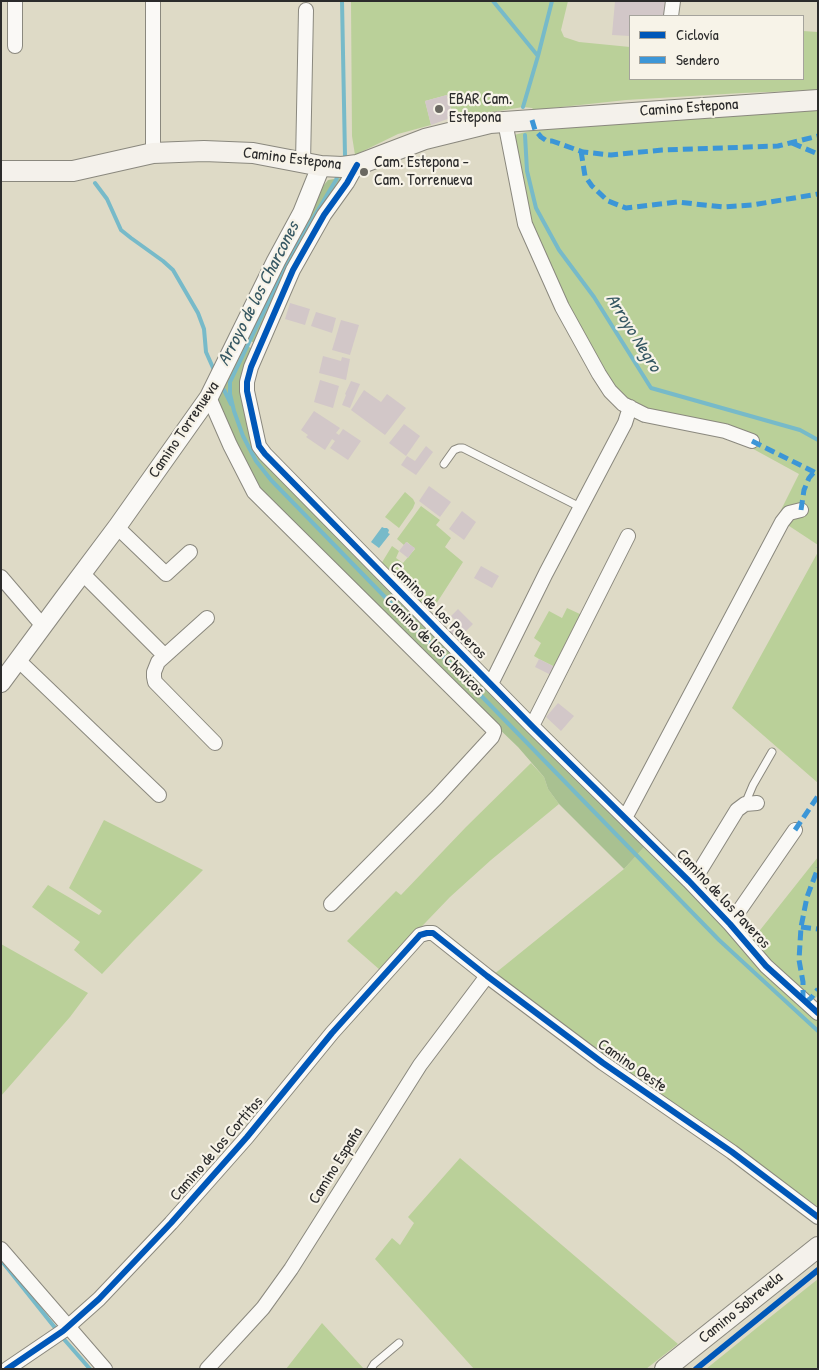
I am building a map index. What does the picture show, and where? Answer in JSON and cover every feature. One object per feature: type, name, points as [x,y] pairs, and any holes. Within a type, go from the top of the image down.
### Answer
[{"type":"main road","name":"Camino Estepona","points":[[1,171],[72,171],[154,153],[204,151],[253,153],[333,165],[490,123],[818,100]]},
{"type":"main road","name":"Camino Sobrevela","points":[[665,1369],[818,1247]]},
{"type":"street","points":[[15,1],[15,46]]},
{"type":"street","points":[[154,1],[154,153]]},
{"type":"street","points":[[672,15],[673,1]]},
{"type":"street","points":[[285,266],[347,183],[333,165],[306,10]]},
{"type":"street","points":[[505,122],[526,224],[570,322],[610,391],[618,400],[645,415],[725,431],[752,441]]},
{"type":"street","name":"Camino Torrenueva","points":[[1,683],[117,527],[248,344],[285,266],[302,213],[333,165]]},
{"type":"street","name":"Camino de los Paveros","points":[[248,344],[249,375],[247,385],[259,446],[262,450],[532,726],[691,883],[766,966],[818,1013]]},
{"type":"street","name":"Camino de los Chavicos","points":[[209,396],[230,446],[254,492],[494,730],[492,736],[437,797],[331,904]]},
{"type":"street","points":[[491,684],[580,506],[625,423],[630,408]]},
{"type":"street","points":[[625,818],[782,522],[789,513],[801,510]]},
{"type":"street","points":[[117,527],[166,574],[190,552]]},
{"type":"street","points":[[532,726],[628,536]]},
{"type":"street","points":[[82,573],[164,656]]},
{"type":"street","points":[[1,578],[43,626]]},
{"type":"street","points":[[207,618],[158,662],[154,672],[155,682],[215,742]]},
{"type":"street","points":[[18,660],[159,795]]},
{"type":"street","points":[[691,883],[737,810],[751,803]]},
{"type":"street","points":[[730,924],[795,830]]},
{"type":"street","name":"Camino Oeste","points":[[433,933],[603,1063],[732,1152],[818,1217]]},
{"type":"street","name":"Camino de los Cortitos","points":[[7,1369],[62,1332],[99,1299],[171,1223],[247,1137],[332,1033],[420,935],[433,933]]},
{"type":"street","name":"Camino España","points":[[207,1369],[263,1308],[291,1270],[420,1065],[487,976]]},
{"type":"street","points":[[1,1249],[62,1332],[105,1369]]},
{"type":"lane","points":[[444,464],[454,450],[463,448],[580,506]]},
{"type":"lane","points":[[751,803],[752,785],[772,752]]},
{"type":"lane","points":[[371,1369],[374,1364],[400,1343]]},
{"type":"green space","points":[[351,1],[568,1],[561,30],[564,37],[579,42],[629,47],[629,80],[804,80],[804,31],[818,32],[818,90],[626,100],[534,110],[523,107],[456,118],[453,117],[447,95],[425,101],[431,125],[398,134],[355,155],[352,136]]},
{"type":"green space","points":[[818,107],[818,545],[777,518],[799,474],[735,439],[638,405],[610,383],[559,292],[533,229],[524,197],[514,135],[551,128]]},
{"type":"green space","points":[[346,177],[291,264],[281,260],[320,190],[328,180]]},
{"type":"green space","points":[[278,267],[287,271],[254,343],[244,337]]},
{"type":"green space","points":[[241,343],[255,350],[242,380],[256,448],[646,845],[624,869],[559,804],[548,789],[544,777],[518,747],[442,674],[259,490],[247,470],[217,399]]},
{"type":"green space","points":[[405,492],[415,503],[399,528],[385,517]]},
{"type":"green space","points":[[421,506],[440,520],[436,525],[451,538],[445,547],[463,562],[429,615],[381,564],[392,546],[399,551],[396,558],[403,563],[415,549],[407,542],[404,545],[397,539]]},
{"type":"green space","points":[[818,552],[818,783],[732,708]]},
{"type":"green space","points":[[567,608],[582,615],[555,667],[534,656],[541,643],[534,638],[549,611],[562,618]]},
{"type":"green space","points":[[531,763],[544,777],[548,789],[559,804],[491,860],[450,897],[380,970],[347,941],[396,891],[401,895]]},
{"type":"green space","points":[[104,820],[203,870],[102,974],[74,950],[80,942],[32,907],[48,885],[99,915],[102,911],[69,888]]},
{"type":"green space","points":[[646,845],[744,950],[818,1019],[818,1207],[591,1049],[493,975],[624,869]]},
{"type":"green space","points":[[818,857],[818,995],[813,1001],[765,958],[753,939]]},
{"type":"green space","points":[[1,944],[88,993],[70,1017],[1,1096]]},
{"type":"green space","points":[[460,1158],[678,1344],[646,1369],[474,1369],[375,1259],[392,1238],[400,1245],[414,1223],[408,1217]]},
{"type":"green space","points":[[818,1279],[818,1369],[706,1369],[769,1318]]},
{"type":"green space","points":[[322,1323],[364,1369],[286,1369]]},
{"type":"water","points":[[382,527],[387,528],[390,534],[379,548],[371,542]]},
{"type":"building","points":[[615,1],[665,1],[664,15],[629,15],[629,36],[612,35]]},
{"type":"building","name":"EBAR Cam. Estepona","points":[[447,95],[453,117],[431,125],[425,101]]},
{"type":"building","points":[[290,303],[310,309],[305,325],[285,319]]},
{"type":"building","points":[[316,312],[336,318],[332,333],[311,326]]},
{"type":"building","points":[[341,320],[359,325],[350,355],[332,350]]},
{"type":"building","points":[[323,356],[341,361],[342,357],[350,359],[346,380],[319,373]]},
{"type":"building","points":[[320,380],[339,386],[333,408],[314,402]]},
{"type":"building","points":[[351,381],[360,384],[350,408],[342,405]]},
{"type":"building","points":[[364,390],[381,402],[387,394],[406,408],[385,435],[351,410]]},
{"type":"building","points":[[314,411],[340,428],[336,433],[339,435],[343,429],[361,441],[348,460],[330,448],[335,441],[332,439],[325,450],[306,437],[308,435],[301,430]]},
{"type":"building","points":[[404,424],[420,436],[406,456],[389,443]]},
{"type":"building","points":[[426,446],[433,452],[416,475],[401,465],[407,456],[415,461]]},
{"type":"building","points":[[429,486],[451,502],[440,517],[419,501]]},
{"type":"building","points":[[462,511],[476,522],[464,540],[449,529]]},
{"type":"building","points":[[406,542],[415,548],[408,558],[399,551]]},
{"type":"building","points":[[481,566],[499,576],[492,588],[474,578]]},
{"type":"building","points":[[458,609],[473,624],[460,637],[465,643],[462,650],[444,632],[456,621],[451,616]]},
{"type":"building","points":[[539,659],[555,667],[551,675],[535,667]]},
{"type":"building","points":[[558,703],[574,716],[561,731],[546,717]]},
{"type":"waterway","name":"Arroyo de los Charcones","points":[[342,1],[345,156],[343,161]]},
{"type":"waterway","points":[[493,1],[538,56],[523,107]]},
{"type":"waterway","name":"Arroyo Negro","points":[[538,56],[552,1]]},
{"type":"waterway","name":"Arroyo Negro","points":[[525,135],[527,171],[536,208],[559,250],[594,297],[651,388],[800,430],[818,440]]},
{"type":"waterway","name":"Arroyo de los Charcones","points":[[339,172],[290,257],[230,382],[230,394],[234,411],[243,436],[256,461],[271,480],[719,940],[818,1031]]},
{"type":"waterway","points":[[95,183],[107,199],[121,230],[173,270],[198,313],[204,329],[206,352],[214,370]]},
{"type":"waterway","name":"Arroyo de los Charcones","points":[[224,390],[231,404]]},
{"type":"waterway","points":[[1,1260],[56,1329]]},
{"type":"waterway","points":[[62,1337],[90,1369]]},
{"type":"marked path","points":[[532,120],[535,130],[547,141],[583,152],[611,155],[662,150],[778,146],[818,136]]},
{"type":"marked path","points":[[792,143],[818,154]]},
{"type":"marked path","points":[[581,151],[585,176],[592,186],[608,201],[626,208],[677,202],[723,207],[752,205],[818,194]]},
{"type":"marked path","points":[[752,441],[818,474]]},
{"type":"marked path","points":[[801,510],[804,490],[814,472]]},
{"type":"marked path","points":[[795,830],[818,796]]},
{"type":"marked path","points":[[803,1000],[803,982],[799,960],[801,927],[807,897],[818,868]]},
{"type":"marked path","points":[[801,927],[818,929]]},
{"type":"marked path","points":[[806,1002],[818,989]]},
{"type":"cycle path","points":[[357,165],[347,183],[324,215],[293,270],[251,367],[247,391],[259,446],[532,726],[689,881],[730,924],[766,966],[818,1013]]},
{"type":"cycle path","points":[[7,1369],[63,1331],[99,1299],[171,1223],[247,1137],[332,1033],[420,935],[427,933],[433,933],[603,1063],[732,1152],[818,1217]]},
{"type":"cycle path","points":[[696,1369],[818,1270]]},
{"type":"place","name":"EBAR Cam. Estepona","points":[[439,109]]},
{"type":"place","name":"Cam. Estepona - Cam. Torrenueva","points":[[364,172]]}]
